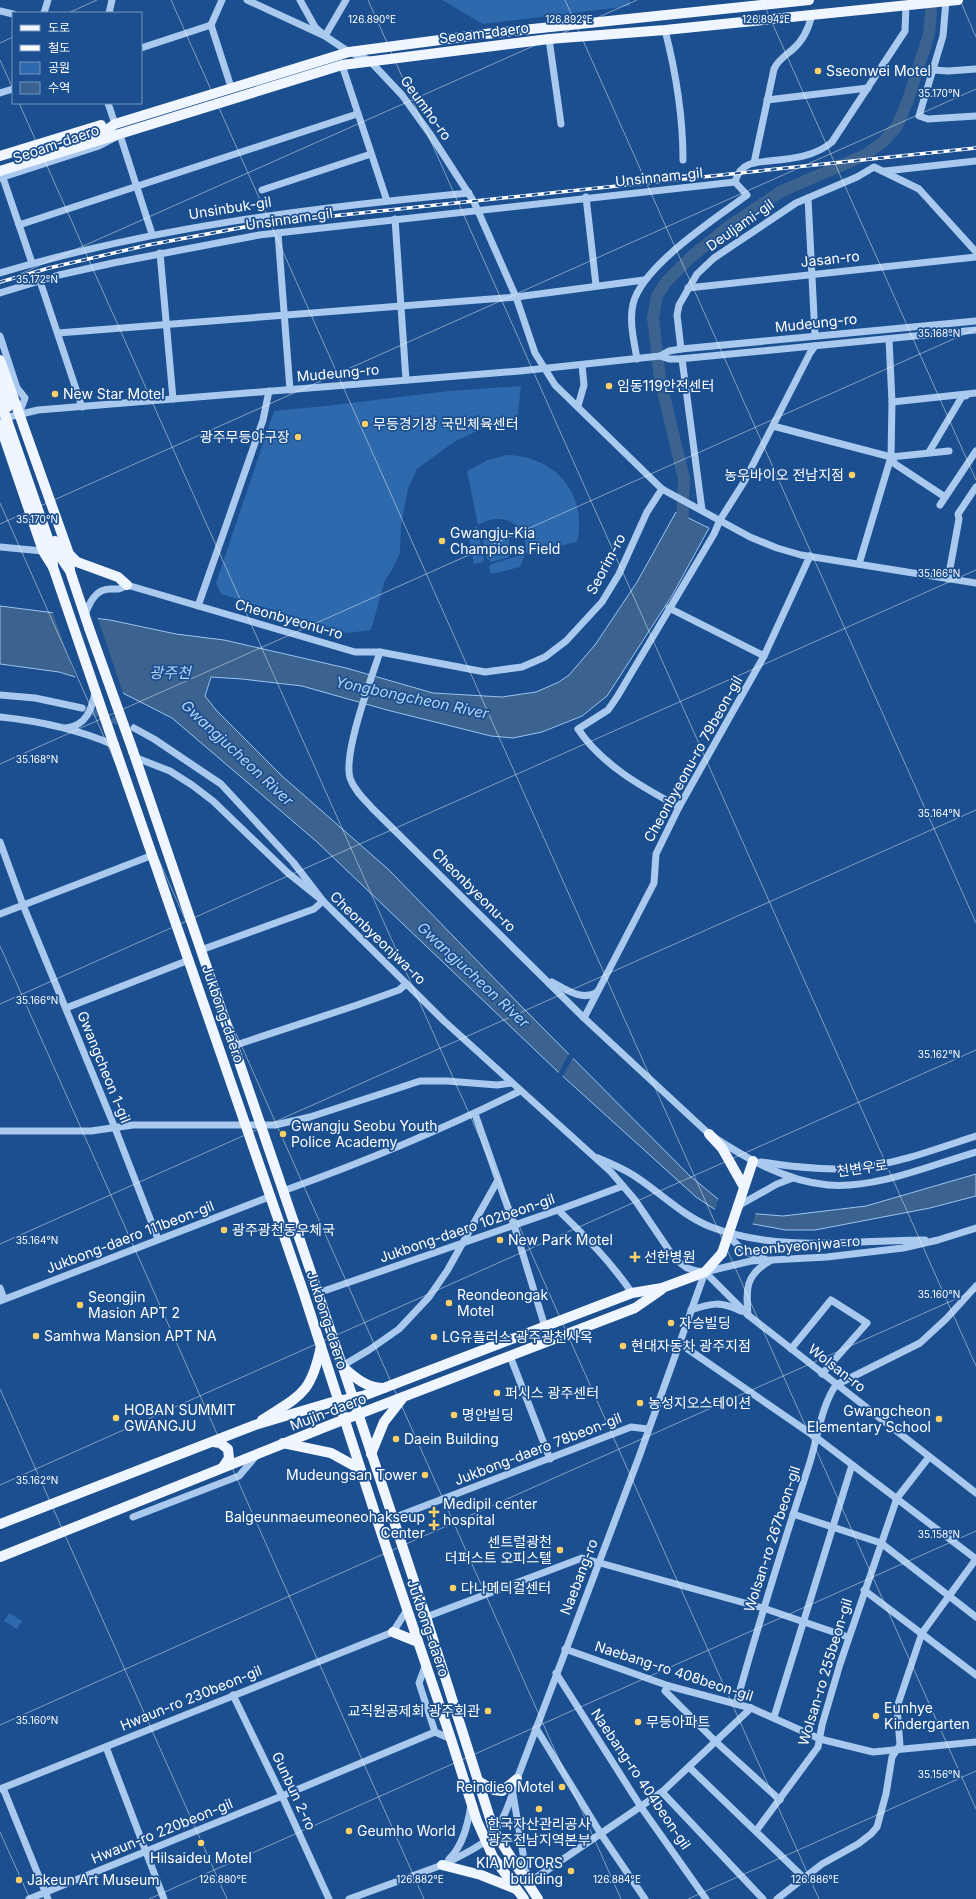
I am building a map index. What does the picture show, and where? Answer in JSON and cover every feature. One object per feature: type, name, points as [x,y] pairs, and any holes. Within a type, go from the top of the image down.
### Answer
[{"type":"main road","name":"Seoam-daero","points":[[106,134],[115,124],[231,87],[349,52],[485,34],[809,0]]},
{"type":"main road","name":"Seoam-daero","points":[[106,134],[120,135],[342,65],[369,60],[549,39],[665,30],[910,5],[930,1],[958,0]]},
{"type":"main road","points":[[0,156],[104,124],[115,124]]},
{"type":"main road","points":[[0,165],[106,134]]},
{"type":"main road","points":[[1,176],[106,134]]},
{"type":"main road","points":[[0,360],[69,554],[70,571]]},
{"type":"main road","points":[[0,380],[61,558],[70,571]]},
{"type":"main road","points":[[0,400],[52,550],[52,567]]},
{"type":"main road","points":[[0,425],[44,551],[52,567]]},
{"type":"main road","points":[[69,554],[77,562],[118,577],[127,585]]},
{"type":"main road","name":"Jukbong-daero","points":[[52,567],[247,1125],[269,1197],[321,1344],[360,1469],[451,1738],[471,1802],[486,1843],[493,1857],[525,1899]]},
{"type":"main road","name":"Jukbong-daero","points":[[70,571],[318,1294],[426,1617],[496,1835],[538,1899]]},
{"type":"main road","points":[[709,1134],[722,1148],[744,1187]]},
{"type":"main road","points":[[728,1235],[754,1161]]},
{"type":"main road","name":"Mujin-daero","points":[[0,1524],[255,1425],[388,1387],[632,1293],[662,1288],[705,1272],[722,1253],[728,1235]]},
{"type":"main road","name":"Mujin-daero","points":[[0,1557],[283,1443],[358,1416],[635,1308],[662,1288]]},
{"type":"main road","points":[[255,1425],[304,1391],[313,1376],[321,1344]]},
{"type":"main road","points":[[342,1366],[354,1377],[364,1383],[376,1388],[388,1387]]},
{"type":"main road","points":[[371,1454],[384,1422],[402,1399]]},
{"type":"main road","points":[[213,1442],[220,1443],[228,1449],[230,1458],[223,1468]]},
{"type":"main road","points":[[283,1443],[331,1453],[360,1469]]},
{"type":"main road","points":[[393,1632],[418,1642]]},
{"type":"main road","points":[[478,1781],[494,1790],[502,1791],[517,1778]]},
{"type":"main road","points":[[442,1865],[481,1875],[517,1889]]},
{"type":"main road","points":[[525,1899],[530,1896],[533,1899]]},
{"type":"street","points":[[44,12],[48,0]]},
{"type":"street","points":[[109,12],[112,0]]},
{"type":"street","points":[[222,0],[211,25],[231,87]]},
{"type":"street","name":"Geumho-ro","points":[[247,0],[325,36],[349,52],[369,60],[382,72],[415,111],[479,210],[516,297],[535,353],[544,369]]},
{"type":"street","points":[[300,0],[315,27],[325,36],[346,0]]},
{"type":"street","points":[[944,1],[943,36],[934,70],[918,116],[928,119],[976,116]]},
{"type":"street","points":[[637,359],[631,323],[637,293],[644,280],[670,255],[747,195],[735,182],[738,173],[746,165],[793,158],[825,148],[836,137],[905,31],[910,5]]},
{"type":"street","points":[[0,11],[12,14]]},
{"type":"street","points":[[754,163],[767,100],[777,63],[798,44],[810,24],[812,14]]},
{"type":"street","points":[[142,48],[211,25]]},
{"type":"street","points":[[665,30],[674,66],[681,108],[683,160]]},
{"type":"street","points":[[549,39],[562,124]]},
{"type":"street","points":[[342,65],[387,201]]},
{"type":"street","points":[[934,70],[948,71],[976,69]]},
{"type":"street","points":[[767,100],[868,88]]},
{"type":"street","points":[[0,93],[12,89]]},
{"type":"street","points":[[108,104],[115,124]]},
{"type":"street","points":[[19,225],[357,114]]},
{"type":"street","points":[[120,135],[152,234]]},
{"type":"street","name":"Seoam-daero","points":[[1,176],[99,146],[120,135]]},
{"type":"street","points":[[262,190],[371,154]]},
{"type":"street","points":[[885,171],[976,161]]},
{"type":"street","name":"Deuljami-gil","points":[[678,350],[678,305],[697,274],[714,258],[765,222],[796,203],[857,177],[874,167],[885,171]]},
{"type":"street","points":[[885,171],[896,179],[919,189],[976,252]]},
{"type":"street","points":[[1,176],[32,263]]},
{"type":"street","name":"Unsinnam-gil","points":[[0,293],[40,281],[160,253],[278,233],[586,197],[735,182]]},
{"type":"street","name":"Unsinbuk-gil","points":[[0,273],[32,263],[152,234],[270,215],[469,193]]},
{"type":"street","points":[[586,197],[596,285]]},
{"type":"street","points":[[808,198],[815,336]]},
{"type":"street","points":[[395,219],[406,380]]},
{"type":"street","points":[[278,233],[290,390]]},
{"type":"street","points":[[160,253],[173,399]]},
{"type":"street","name":"Jasan-ro","points":[[688,288],[976,257]]},
{"type":"street","points":[[58,333],[462,302],[516,297],[596,285],[644,280]]},
{"type":"street","points":[[40,281],[82,407]]},
{"type":"street","name":"Mudeung-ro","points":[[0,419],[18,414],[82,407],[544,369],[660,356],[669,351],[678,350],[976,321]]},
{"type":"street","name":"Mudeung-ro","points":[[660,356],[669,359],[680,359],[976,330]]},
{"type":"street","points":[[0,336],[17,388],[24,398],[18,414]]},
{"type":"street","points":[[859,564],[891,457],[892,402],[889,339]]},
{"type":"street","points":[[679,807],[622,774],[587,742],[578,729],[600,715],[613,704],[714,534],[720,520],[744,482],[810,353],[816,346]]},
{"type":"street","points":[[680,359],[702,510]]},
{"type":"street","points":[[578,406],[584,385],[582,365]]},
{"type":"street","points":[[544,369],[555,385],[578,406],[627,457],[664,489],[750,536],[777,548],[810,556],[976,583]]},
{"type":"street","points":[[198,606],[263,420],[270,391]]},
{"type":"street","points":[[892,402],[976,393]]},
{"type":"street","points":[[963,395],[976,398]]},
{"type":"street","points":[[929,452],[963,395]]},
{"type":"street","points":[[773,426],[891,457],[949,451]]},
{"type":"street","points":[[940,505],[976,451]]},
{"type":"street","points":[[891,457],[895,464],[945,497]]},
{"type":"street","points":[[948,579],[959,519],[958,514],[976,487]]},
{"type":"street","name":"Seorim-ro","points":[[380,652],[485,672],[522,667],[545,657],[566,641],[602,602],[619,574],[647,512],[664,489]]},
{"type":"street","points":[[0,547],[44,551]]},
{"type":"street","name":"Cheonbyeonu-ro 79beon-gil","points":[[584,1018],[654,882],[656,854],[679,807],[764,656],[810,556]]},
{"type":"street","name":"Cheonbyeonu-ro","points":[[85,615],[90,601],[97,594],[108,589],[119,590],[127,585],[355,652],[380,652],[352,742],[349,761],[350,779],[355,787],[372,808],[584,1018],[709,1134],[754,1161],[801,1167],[859,1168],[902,1160],[976,1136]]},
{"type":"street","points":[[669,608],[764,656]]},
{"type":"street","points":[[66,728],[72,727],[88,716],[92,708],[95,692]]},
{"type":"street","points":[[0,695],[34,698],[82,708]]},
{"type":"street","points":[[0,717],[45,723],[66,728],[114,745]]},
{"type":"street","points":[[134,728],[154,739],[221,784],[293,862],[323,902],[314,909],[201,950]]},
{"type":"street","name":"Cheonbyeonjwa-ro","points":[[134,754],[170,771],[202,792],[288,873],[323,902],[406,984],[520,1091],[592,1155],[623,1186],[675,1259],[686,1268],[705,1272],[734,1264],[877,1252],[938,1240],[976,1228]]},
{"type":"street","name":"Gwangcheon 1-gil","points":[[0,842],[23,905],[115,1128],[158,1239]]},
{"type":"street","points":[[0,914],[153,855]]},
{"type":"street","points":[[66,1008],[189,960]]},
{"type":"street","points":[[545,979],[581,996],[589,996],[597,992]]},
{"type":"street","points":[[233,1046],[399,990],[406,984]]},
{"type":"street","points":[[0,1131],[91,1131],[133,1125],[275,1125],[294,1122],[420,1082],[447,1081],[497,1085],[512,1083]]},
{"type":"street","points":[[283,1192],[475,1114],[520,1091]]},
{"type":"street","points":[[475,1114],[514,1225],[545,1327]]},
{"type":"street","name":"천변우로","points":[[754,1161],[794,1178],[830,1185],[854,1184],[904,1174],[976,1152]]},
{"type":"street","name":"Cheonbyeonjwa-ro","points":[[592,1155],[633,1174],[679,1210],[696,1220],[712,1227],[751,1238],[830,1244],[897,1240],[938,1240]]},
{"type":"street","points":[[738,1206],[777,1184],[794,1178]]},
{"type":"street","points":[[342,1366],[381,1342],[412,1316],[441,1281],[498,1180]]},
{"type":"street","name":"Jukbong-daero 102beon-gil","points":[[318,1294],[623,1186]]},
{"type":"street","name":"Jukbong-daero 111beon-gil","points":[[2,1300],[269,1197]]},
{"type":"street","points":[[558,1210],[598,1249],[618,1272],[632,1293]]},
{"type":"street","points":[[728,1235],[738,1246],[752,1256],[772,1260]]},
{"type":"street","points":[[691,1310],[718,1303],[728,1305],[748,1315],[747,1287],[750,1278],[759,1268],[772,1260]]},
{"type":"street","name":"Naebang-ro","points":[[496,1835],[513,1794],[517,1778],[599,1561],[705,1272]]},
{"type":"street","name":"Wolsan-ro","points":[[705,1272],[748,1315],[976,1494]]},
{"type":"street","points":[[836,1385],[920,1342],[946,1319],[976,1286]]},
{"type":"street","points":[[0,1288],[2,1300]]},
{"type":"street","points":[[791,1349],[830,1300],[868,1323],[822,1374]]},
{"type":"street","points":[[679,1343],[817,1438],[976,1559],[922,1633],[897,1707],[900,1745],[892,1757],[886,1794],[877,1827],[871,1834],[858,1844],[822,1864],[777,1899]]},
{"type":"street","points":[[510,1356],[550,1459]]},
{"type":"street","name":"Wolsan-ro 267beon-gil","points":[[736,1704],[763,1608],[830,1393],[836,1385]]},
{"type":"street","name":"Jukbong-daero 78beon-gil","points":[[393,1518],[631,1427],[648,1429]]},
{"type":"street","points":[[133,1517],[239,1476],[258,1454]]},
{"type":"street","name":"Wolsan-ro 255beon-gil","points":[[756,1831],[818,1747],[822,1725],[848,1637],[897,1498],[928,1457]]},
{"type":"street","points":[[774,1717],[852,1465]]},
{"type":"street","points":[[793,1514],[881,1543],[976,1617]]},
{"type":"street","points":[[426,1617],[582,1558],[599,1561],[763,1608],[848,1637]]},
{"type":"street","points":[[864,1590],[976,1675]]},
{"type":"street","points":[[393,1632],[407,1610]]},
{"type":"street","name":"Hwaun-ro 230beon-gil","points":[[2,1788],[393,1632]]},
{"type":"street","name":"Naebang-ro 408beon-gil","points":[[566,1649],[669,1686],[751,1708],[774,1717],[820,1739],[873,1752],[976,1742]]},
{"type":"street","points":[[426,1664],[419,1683],[435,1732],[451,1738]]},
{"type":"street","name":"Naebang-ro 404beon-gil","points":[[556,1673],[641,1807],[706,1899]]},
{"type":"street","points":[[669,1686],[665,1691],[715,1741],[780,1800]]},
{"type":"street","name":"Gunbun 2-ro","points":[[233,1695],[282,1796],[329,1899]]},
{"type":"street","points":[[513,1794],[528,1883],[662,1792],[751,1708]]},
{"type":"street","points":[[536,1728],[601,1834],[645,1899]]},
{"type":"street","name":"Hwaun-ro 220beon-gil","points":[[29,1899],[47,1896],[147,1852],[435,1732]]},
{"type":"street","points":[[106,1747],[164,1899]]},
{"type":"street","points":[[689,1767],[804,1878]]},
{"type":"street","points":[[2,1788],[47,1896]]},
{"type":"street","points":[[662,1792],[763,1899]]},
{"type":"street","points":[[442,1865],[457,1851],[469,1820],[471,1802]]},
{"type":"street","points":[[349,1899],[442,1865],[486,1843],[496,1835]]},
{"type":"green space","points":[[442,0],[630,0],[630,6],[483,24]]},
{"type":"green space","points":[[521,386],[517,423],[491,424],[454,442],[417,469],[408,489],[401,525],[400,553],[391,572],[385,580],[371,630],[347,633],[221,594],[216,583],[274,411],[449,391]]},
{"type":"green space","points":[[507,455],[524,457],[540,462],[553,470],[564,481],[572,494],[577,508],[579,525],[577,542],[526,553],[522,534],[518,527],[512,522],[496,519],[478,525],[467,471],[488,460]]},
{"type":"green space","points":[[477,526],[484,560],[483,562],[474,564],[468,534]]},
{"type":"green space","points":[[502,532],[505,535],[508,535],[511,552],[509,557],[491,562],[487,559],[483,541],[486,536]]},
{"type":"green space","points":[[525,554],[520,567],[491,574],[489,567],[491,564]]},
{"type":"green space","points":[[9,1613],[22,1621],[17,1629],[4,1621]]},
{"type":"water","name":"광주천","points":[[676,512],[709,528],[673,594],[607,696],[582,716],[542,732],[513,738],[491,736],[387,710],[302,686],[242,679],[211,677],[205,696],[216,710],[282,776],[389,870],[522,1007],[690,1176],[718,1199],[732,1208],[746,1213],[783,1216],[866,1206],[976,1174],[976,1196],[930,1208],[815,1230],[786,1230],[731,1220],[696,1197],[556,1070],[316,841],[172,718],[115,689],[59,672],[0,664],[0,606],[110,620],[176,634],[224,640],[346,668],[433,693],[502,697],[536,692],[559,682],[569,675],[595,645],[637,582]]},
{"type":"pier","points":[[52,610],[97,616],[124,696],[114,691],[76,679]]},
{"type":"pier","points":[[570,1052],[574,1056],[562,1077],[558,1074]]},
{"type":"pier","points":[[719,1197],[733,1207],[756,1212],[752,1226],[731,1222],[714,1212]]},
{"type":"waterway","name":"Yongbongcheon River","points":[[682,531],[684,479],[660,379],[653,318],[657,296],[666,282],[691,257],[728,227],[780,192],[865,155],[883,142],[897,126],[908,100],[929,34],[931,12]]},
{"type":"tunnel","points":[[82,708],[134,728]]},
{"type":"railway","points":[[0,282],[49,268],[148,245],[266,223],[976,148]]},
{"type":"place","name":"Sseonwei Motel","points":[[818,71]]},
{"type":"place","name":"임동119안전센터","points":[[609,386]]},
{"type":"place","name":"New Star Motel","points":[[55,394]]},
{"type":"place","name":"무등경기장 국민체육센터","points":[[365,424]]},
{"type":"place","name":"광주무등야구장","points":[[298,437]]},
{"type":"place","name":"농우바이오 전남지점","points":[[852,475]]},
{"type":"place","name":"Gwangju-Kia Champions Field","points":[[442,541]]},
{"type":"place","name":"Gwangju Seobu Youth Police Academy","points":[[283,1134]]},
{"type":"place","name":"광주광천동우체국","points":[[224,1230]]},
{"type":"place","name":"New Park Motel","points":[[500,1240]]},
{"type":"place","name":"선한병원","points":[[635,1257]]},
{"type":"place","name":"Reondeongak Motel","points":[[449,1303]]},
{"type":"place","name":"Seongjin Masion APT 2","points":[[80,1305]]},
{"type":"place","name":"자승빌딩","points":[[671,1323]]},
{"type":"place","name":"Samhwa Mansion APT NA","points":[[36,1336]]},
{"type":"place","name":"LG유플러스 광주광천사옥","points":[[434,1337]]},
{"type":"place","name":"현대자동차 광주지점","points":[[623,1346]]},
{"type":"place","name":"퍼시스 광주센터","points":[[497,1393]]},
{"type":"place","name":"농성지오스테이션","points":[[640,1403]]},
{"type":"place","name":"명안빌딩","points":[[454,1415]]},
{"type":"place","name":"HOBAN SUMMIT GWANGJU","points":[[116,1418]]},
{"type":"place","name":"Gwangcheon Elementary School","points":[[939,1419]]},
{"type":"place","name":"Daein Building","points":[[396,1439]]},
{"type":"place","name":"Mudeungsan Tower","points":[[425,1475]]},
{"type":"place","name":"Medipil center hospital","points":[[434,1512]]},
{"type":"place","name":"Balgeunmaeumeoneohakseup Center","points":[[434,1525]]},
{"type":"place","name":"센트럴광천 더퍼스트 오피스텔","points":[[560,1550]]},
{"type":"place","name":"다나메디컬센터","points":[[453,1588]]},
{"type":"place","name":"교직원공제회 광주회관","points":[[488,1711]]},
{"type":"place","name":"Eunhye Kindergarten","points":[[876,1716]]},
{"type":"place","name":"무등아파트","points":[[638,1722]]},
{"type":"place","name":"Reindieo Motel","points":[[562,1787]]},
{"type":"place","name":"한국자산관리공사 광주전남지역본부","points":[[539,1809]]},
{"type":"place","name":"Geumho World","points":[[349,1831]]},
{"type":"place","name":"Hilsaideu Motel","points":[[201,1843]]},
{"type":"place","name":"KIA MOTORS building","points":[[571,1871]]},
{"type":"place","name":"Jakeun Art Museum","points":[[19,1880]]},
{"type":"water label","name":"Gwangjucheon River","points":[[237,753]]},
{"type":"water label","name":"Gwangjucheon River","points":[[473,975]]}]
